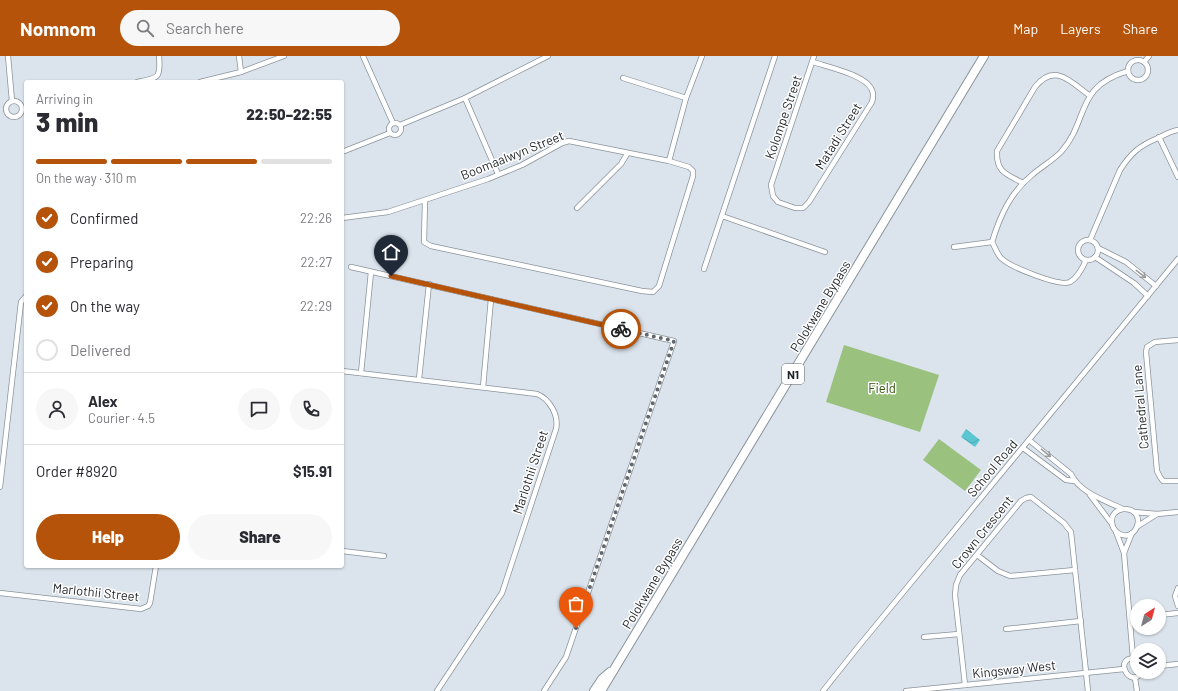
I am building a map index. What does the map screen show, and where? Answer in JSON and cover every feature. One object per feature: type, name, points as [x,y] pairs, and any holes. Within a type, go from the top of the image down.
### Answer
[{"type":"highway","name":"Polokwane Bypass","points":[[601,691],[984,56]]},
{"type":"highway","points":[[594,691],[606,675],[614,670]]},
{"type":"street","points":[[8,56],[12,101]]},
{"type":"street","points":[[146,80],[156,78],[159,74],[159,56]]},
{"type":"street","points":[[239,56],[241,72]]},
{"type":"street","points":[[208,80],[241,72],[284,56]]},
{"type":"street","points":[[363,56],[393,123]]},
{"type":"street","points":[[393,123],[400,125],[465,98],[548,56]]},
{"type":"street","points":[[669,161],[686,98],[702,56]]},
{"type":"street","points":[[704,269],[775,56]]},
{"type":"street","name":"Kolompe Street","points":[[771,185],[814,56]]},
{"type":"street","points":[[1144,62],[1149,56]]},
{"type":"street","points":[[1134,58],[1144,62],[1147,65],[1148,75],[1143,79],[1134,79],[1128,71],[1134,58]]},
{"type":"street","name":"Matadi Street","points":[[771,185],[773,196],[778,202],[795,208],[803,208],[809,202],[872,102],[873,95],[871,88],[865,82],[857,77],[813,62]]},
{"type":"street","points":[[1086,260],[1071,282],[1062,284],[1015,268],[1001,257],[992,242],[997,224],[1007,204],[1023,183],[1061,152],[1073,132],[1090,96],[1104,81],[1128,71]]},
{"type":"street","points":[[1023,183],[1003,173],[997,161],[997,151],[1041,79],[1048,75],[1058,74],[1067,78],[1090,96]]},
{"type":"street","points":[[623,78],[686,98]]},
{"type":"street","points":[[465,98],[498,174]]},
{"type":"street","points":[[12,101],[19,102],[24,110],[16,118],[10,117],[6,112],[6,105],[12,101]]},
{"type":"street","points":[[0,113],[6,112]]},
{"type":"street","points":[[390,133],[389,128],[393,123]]},
{"type":"street","points":[[344,151],[390,133],[396,135],[400,133],[400,125]]},
{"type":"street","points":[[1090,240],[1120,170],[1146,142],[1178,130]]},
{"type":"street","points":[[1159,138],[1178,178]]},
{"type":"street","name":"Boomaalwyn Street","points":[[344,218],[388,212],[425,200],[522,165],[562,143],[569,142],[669,161],[689,167],[693,171],[693,176],[658,286],[653,292],[642,292],[431,246],[424,242],[425,200]]},
{"type":"street","points":[[577,208],[620,164],[627,154]]},
{"type":"street","points":[[722,216],[825,252]]},
{"type":"street","points":[[1090,240],[1095,242],[1098,248],[1097,254],[1093,259],[1086,260],[1079,254],[1078,247],[1082,241],[1090,240]]},
{"type":"street","points":[[954,247],[992,242]]},
{"type":"street","points":[[1098,248],[1126,262],[1156,286]]},
{"type":"street","points":[[1095,257],[1123,276],[1148,296]]},
{"type":"street","name":"School Road","points":[[823,691],[1178,259]]},
{"type":"street","points":[[351,267],[674,341],[566,657],[544,691]]},
{"type":"street","points":[[361,373],[371,272]]},
{"type":"street","points":[[419,379],[429,284]]},
{"type":"street","points":[[0,487],[21,302],[24,298]]},
{"type":"street","points":[[483,387],[491,299]]},
{"type":"street","name":"Cathedral Lane","points":[[1178,340],[1155,342],[1147,347],[1146,352],[1157,471],[1163,481],[1178,481]]},
{"type":"street","name":"Marlothii Street","points":[[344,371],[419,379],[541,395],[555,413],[558,423],[502,593],[437,691]]},
{"type":"street","points":[[1030,440],[1071,474],[1074,482]]},
{"type":"street","points":[[1023,448],[1066,480],[1074,482],[1089,493],[1123,508],[1127,508],[1134,512],[1157,514],[1178,512]]},
{"type":"street","points":[[1089,493],[1112,524],[1124,553],[1133,643]]},
{"type":"street","name":"Crown Crescent","points":[[965,685],[955,595],[956,584],[960,575],[1021,501],[1031,497],[1070,529],[1076,570],[1088,691]]},
{"type":"street","points":[[1112,524],[1114,514],[1123,508]]},
{"type":"street","points":[[1134,512],[1138,518],[1138,526]]},
{"type":"street","points":[[1124,553],[1132,533],[1138,526],[1157,514]]},
{"type":"street","points":[[1116,532],[1123,535],[1132,533]]},
{"type":"street","points":[[344,551],[384,556]]},
{"type":"street","points":[[977,555],[998,571],[1010,576],[1076,570]]},
{"type":"street","name":"Marlothii Street","points":[[0,593],[141,609],[148,606],[150,603],[156,568]]},
{"type":"street","points":[[1178,588],[1175,596],[1178,606]]},
{"type":"street","points":[[1166,615],[1178,614]]},
{"type":"street","points":[[1006,629],[1080,621]]},
{"type":"street","points":[[924,637],[959,634]]},
{"type":"street","points":[[1130,661],[1126,662],[1124,669],[1127,676],[1130,677]]},
{"type":"street","points":[[1166,665],[1178,664]]},
{"type":"street","name":"Kingsway West","points":[[906,691],[1124,669]]},
{"type":"street","points":[[1135,679],[1137,691]]},
{"type":"green space","name":"Field","points":[[844,345],[939,375],[920,432],[826,402]]},
{"type":"green space","points":[[939,439],[981,470],[965,491],[923,460]]},
{"type":"water","points":[[966,429],[980,440],[975,447],[961,437]]},
{"type":"way so far","points":[[576,628],[674,341],[621,329]]},
{"type":"route","points":[[391,276],[621,329]]}]
